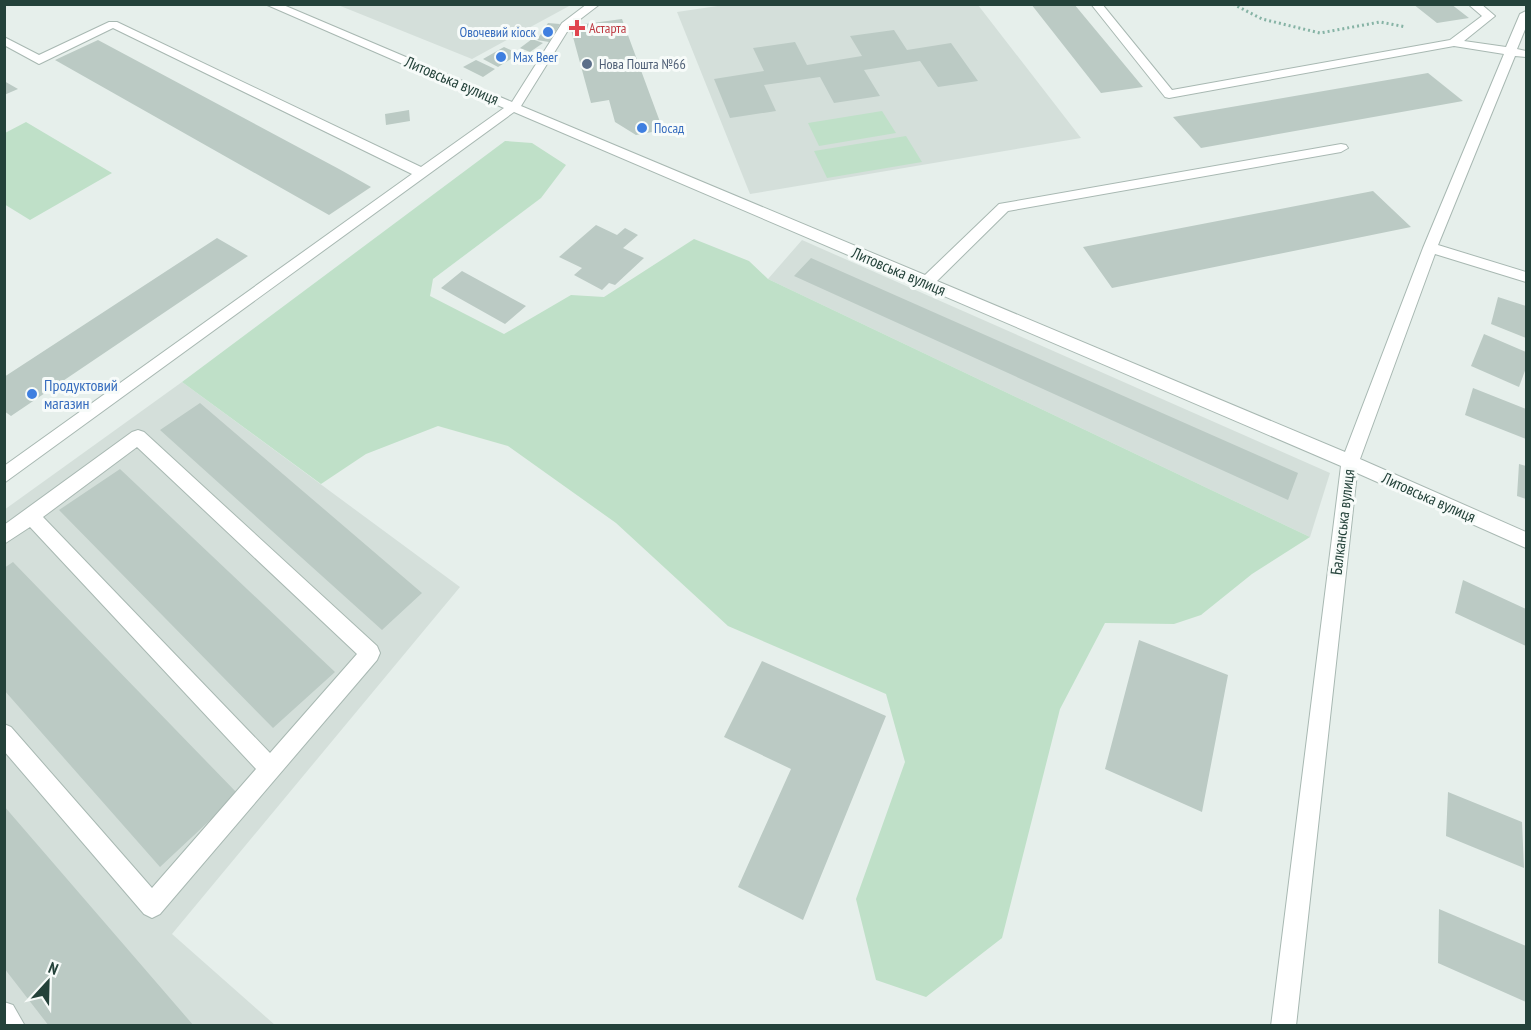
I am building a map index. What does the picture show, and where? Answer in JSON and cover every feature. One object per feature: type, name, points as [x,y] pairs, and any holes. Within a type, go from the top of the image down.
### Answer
[{"type":"street","name":"Литовська вулиця","points":[[270,4],[1350,462],[1527,540]]},
{"type":"street","points":[[4,476],[515,106],[566,25],[595,4]]},
{"type":"street","points":[[1096,4],[1169,94],[1457,40],[1519,53]]},
{"type":"street","points":[[1457,40],[1489,16],[1473,4]]},
{"type":"street","name":"Балканська вулиця","points":[[1283,1026],[1350,462],[1430,248],[1519,53],[1527,14]]},
{"type":"street","points":[[4,40],[39,60],[113,24],[422,173]]},
{"type":"street","points":[[926,283],[1005,207],[1341,148]]},
{"type":"street","points":[[1430,248],[1527,277]]},
{"type":"street","points":[[4,536],[138,437],[370,652],[152,906],[4,734]]},
{"type":"street","points":[[31,516],[270,768]]},
{"type":"street","points":[[4,1014],[13,1026]]},
{"type":"path","points":[[1233,4],[1262,19],[1320,33],[1380,22],[1457,40]]},
{"type":"shaded area","points":[[731,4],[978,5],[1081,138],[750,194],[677,12]]},
{"type":"shaded area","points":[[338,5],[571,5],[472,59]]},
{"type":"shaded area","points":[[802,240],[1330,473],[1310,537],[768,279]]},
{"type":"shaded area","points":[[182,382],[460,587],[172,934],[275,1025],[5,1025],[4,510]]},
{"type":"green space","points":[[882,111],[896,133],[819,146],[808,123]]},
{"type":"green space","points":[[26,122],[112,173],[30,220],[4,204],[5,133]]},
{"type":"green space","points":[[906,136],[922,162],[827,178],[814,151]]},
{"type":"green space","points":[[505,141],[532,143],[566,165],[541,198],[433,279],[430,296],[504,334],[571,295],[604,297],[694,239],[749,261],[768,279],[1310,537],[1252,574],[1201,615],[1174,624],[1105,623],[1060,709],[1002,938],[926,997],[876,980],[856,899],[905,762],[886,694],[728,626],[616,523],[508,446],[438,426],[366,454],[321,484],[182,382]]},
{"type":"building","points":[[1031,4],[1074,4],[1143,87],[1101,93]]},
{"type":"building","points":[[1413,4],[1451,4],[1469,18],[1437,23]]},
{"type":"building","points":[[622,19],[663,130],[636,135],[615,122],[609,100],[591,103],[570,26]]},
{"type":"building","name":"Овочевий кіоск","points":[[548,23],[560,24],[549,42],[537,40]]},
{"type":"building","points":[[894,30],[907,50],[951,43],[978,81],[938,87],[920,61],[864,70],[880,96],[834,103],[820,77],[764,85],[776,111],[730,118],[714,79],[764,71],[753,48],[795,42],[807,65],[862,56],[850,36]]},
{"type":"building","points":[[532,39],[543,43],[530,52],[520,48]]},
{"type":"building","points":[[98,40],[371,187],[329,215],[55,60]]},
{"type":"building","name":"Max Beer","points":[[504,47],[519,54],[498,67],[483,59]]},
{"type":"building","points":[[476,60],[495,69],[483,77],[463,67]]},
{"type":"building","points":[[1428,73],[1463,101],[1201,148],[1173,117]]},
{"type":"building","points":[[4,81],[18,89],[4,95]]},
{"type":"building","points":[[409,110],[410,121],[386,125],[385,114]]},
{"type":"building","points":[[1373,191],[1411,227],[1112,288],[1083,247]]},
{"type":"building","points":[[596,225],[617,235],[625,228],[638,235],[623,248],[644,258],[615,285],[609,283],[602,290],[574,275],[582,268],[559,257]]},
{"type":"building","points":[[217,238],[248,256],[11,416],[4,411],[4,377]]},
{"type":"building","points":[[811,258],[1298,473],[1288,500],[794,276]]},
{"type":"building","points":[[462,271],[526,306],[505,324],[441,288]]},
{"type":"building","points":[[1498,297],[1526,306],[1526,338],[1491,324]]},
{"type":"building","points":[[1484,334],[1526,352],[1526,368],[1519,387],[1471,366]]},
{"type":"building","points":[[1473,388],[1526,409],[1526,439],[1465,415]]},
{"type":"building","points":[[200,403],[422,593],[382,630],[160,430]]},
{"type":"building","points":[[1519,464],[1526,466],[1526,499],[1517,496]]},
{"type":"building","points":[[120,469],[335,672],[273,728],[59,510]]},
{"type":"building","points":[[13,562],[238,794],[160,867],[4,690],[4,568]]},
{"type":"building","points":[[1463,580],[1526,609],[1526,646],[1455,613]]},
{"type":"building","points":[[1139,640],[1228,675],[1202,812],[1105,769]]},
{"type":"building","points":[[762,661],[886,716],[803,920],[738,887],[791,769],[724,737]]},
{"type":"building","points":[[1448,792],[1522,822],[1524,868],[1446,836]]},
{"type":"building","points":[[4,806],[194,1026],[49,1026],[4,968]]},
{"type":"building","points":[[1439,909],[1526,946],[1526,1002],[1438,963]]},
{"type":"place","name":"Астарта","points":[[577,28]]},
{"type":"place","name":"Овочевий кіоск","points":[[548,32]]},
{"type":"place","name":"Max Beer","points":[[501,57]]},
{"type":"place","name":"Нова Пошта №66","points":[[587,64]]},
{"type":"place","name":"Посад","points":[[642,128]]},
{"type":"place","name":"Продуктовий магазин","points":[[32,394]]}]
